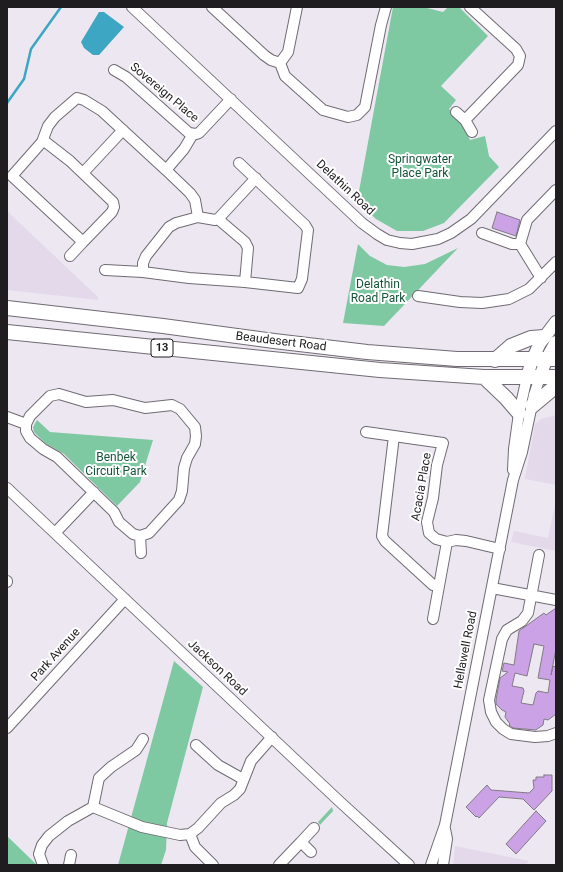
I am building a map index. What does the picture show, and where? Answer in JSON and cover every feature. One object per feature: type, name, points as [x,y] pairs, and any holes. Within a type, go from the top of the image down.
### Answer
[{"type":"highway","name":"Beaudesert Road","points":[[7,308],[367,352],[450,359],[551,360]]},
{"type":"highway","name":"Beaudesert Road","points":[[7,332],[360,369],[484,377],[556,377]]},
{"type":"highway","points":[[495,360],[511,346],[531,338],[550,339]]},
{"type":"highway","points":[[484,377],[519,413]]},
{"type":"highway","points":[[532,406],[556,386]]},
{"type":"main road","points":[[533,377],[532,360],[550,339],[556,322]]},
{"type":"main road","points":[[533,377],[551,360],[550,339]]},
{"type":"street","name":"Delathin Road","points":[[132,7],[362,223],[387,240],[412,244],[438,239],[462,226],[471,219],[556,131]]},
{"type":"street","points":[[212,7],[264,55],[271,60],[280,63]]},
{"type":"street","points":[[280,63],[288,52],[297,7]]},
{"type":"street","points":[[280,63],[285,76],[323,110],[348,117],[357,115],[365,107],[383,13],[386,7]]},
{"type":"street","points":[[465,120],[518,65],[520,56],[516,49],[470,7]]},
{"type":"street","name":"Sovereign Place","points":[[114,70],[126,77],[186,131],[193,134],[199,133],[231,99]]},
{"type":"street","points":[[83,242],[12,176],[43,140],[48,126],[55,117],[77,98],[84,100],[102,111],[190,193],[195,200],[198,217]]},
{"type":"street","points":[[456,112],[465,120],[472,132]]},
{"type":"street","points":[[83,173],[124,130]]},
{"type":"street","points":[[166,170],[184,149],[193,134]]},
{"type":"street","points":[[43,140],[83,173],[113,202],[114,207],[112,212],[70,256]]},
{"type":"street","points":[[105,270],[143,272],[189,278],[298,288],[302,279],[308,236],[306,225],[239,163]]},
{"type":"street","points":[[143,272],[143,263],[146,256],[169,227],[176,223],[198,217],[215,220],[218,219],[256,178]]},
{"type":"street","points":[[540,278],[520,244],[527,220],[556,190]]},
{"type":"street","points":[[218,219],[245,242],[248,248],[245,282]]},
{"type":"street","points":[[482,233],[512,244],[520,244]]},
{"type":"street","points":[[418,296],[460,302],[482,302],[509,299],[529,289],[556,262]]},
{"type":"street","name":"Hellawell Road","points":[[430,865],[445,825],[513,480],[522,452],[532,406],[533,377]]},
{"type":"street","name":"Hellawell Road","points":[[513,480],[514,449],[519,413],[533,377]]},
{"type":"street","points":[[59,394],[86,402],[113,400],[145,408],[172,405],[180,409],[194,427],[196,436],[195,444],[187,458],[184,468],[180,500],[149,533],[140,536],[133,534],[119,522],[114,512],[57,457],[43,449],[30,438],[26,431],[26,424],[30,416],[50,396],[59,394]]},
{"type":"street","points":[[7,417],[26,424]]},
{"type":"street","points":[[366,432],[394,436],[382,536],[385,541],[433,585],[439,586]]},
{"type":"street","name":"Acacia Place","points":[[394,436],[443,443],[437,465],[432,504],[427,522],[429,534],[436,539],[447,542],[456,540],[466,541],[500,549]]},
{"type":"street","name":"Jackson Road","points":[[7,488],[409,865]]},
{"type":"street","points":[[55,533],[94,492]]},
{"type":"street","points":[[140,536],[141,553]]},
{"type":"street","points":[[433,619],[447,542]]},
{"type":"street","points":[[539,555],[528,614],[522,621],[507,630],[502,639],[489,700],[491,712],[496,722],[511,734],[535,738],[556,733]]},
{"type":"street","points":[[492,588],[556,600]]},
{"type":"street","name":"Park Avenue","points":[[7,728],[125,599]]},
{"type":"street","points":[[93,807],[142,827],[180,835],[190,834],[198,828],[221,803],[234,795],[240,789],[251,761],[272,737]]},
{"type":"street","points":[[44,865],[40,854],[42,845],[49,836],[68,821],[93,807],[99,778],[111,767],[136,750],[143,739]]},
{"type":"street","points":[[196,745],[218,765],[243,779]]},
{"type":"street","name":"Hellawell Road","points":[[443,865],[447,839],[445,825]]},
{"type":"street","points":[[279,865],[314,828]]},
{"type":"street","points":[[190,834],[195,847],[213,865]]},
{"type":"street","points":[[301,842],[311,852]]},
{"type":"shaded area","points":[[7,211],[98,297],[98,300],[7,290]]},
{"type":"shaded area","points":[[556,415],[556,485],[525,479],[535,424],[541,419]]},
{"type":"shaded area","points":[[556,500],[556,551],[511,542],[514,531],[548,538]]},
{"type":"shaded area","points":[[455,846],[529,861],[525,865],[453,865]]},
{"type":"green space","name":"Springwater Place Park","points":[[393,7],[423,7],[443,12],[448,7],[459,7],[488,36],[441,86],[456,100],[449,109],[464,126],[470,140],[485,136],[489,156],[499,167],[444,223],[423,231],[397,231],[376,219],[357,202]]},
{"type":"green space","name":"Delathin Road Park","points":[[358,244],[370,256],[387,265],[404,267],[425,264],[458,248],[384,326],[343,323]]},
{"type":"green space","name":"Benbek Circuit Park","points":[[37,420],[50,432],[153,440],[140,482],[117,506],[64,454],[45,443],[34,432],[33,427]]},
{"type":"green space","points":[[174,661],[203,687],[167,823],[166,850],[161,865],[118,865]]},
{"type":"green space","points":[[332,807],[333,811],[320,825],[318,822]]},
{"type":"green space","points":[[7,836],[37,865],[7,865]]},
{"type":"water","points":[[99,12],[104,12],[124,27],[99,55],[93,55],[84,48],[81,42]]},
{"type":"building","points":[[497,212],[520,220],[516,236],[492,228]]},
{"type":"building","points":[[556,608],[556,649],[551,675],[553,666],[556,667],[556,714],[548,720],[544,719],[543,725],[536,730],[513,728],[509,725],[510,724],[505,717],[506,712],[496,704],[500,678],[508,672],[502,671],[504,663],[514,665],[519,631],[544,613],[546,615]],"holes":[[[534,644],[544,646],[538,678],[550,680],[548,693],[538,691],[536,693],[533,705],[521,703],[524,691],[523,688],[512,686],[515,673],[527,676]]]},
{"type":"building","points":[[544,775],[552,775],[552,791],[534,810],[523,799],[499,797],[479,818],[466,807],[487,785],[491,790],[529,793],[534,788],[533,780],[536,780],[536,777],[544,777]]},
{"type":"building","points":[[536,811],[546,821],[516,854],[506,844]]},
{"type":"waterway","points":[[7,103],[24,79],[31,49],[61,7]]}]
